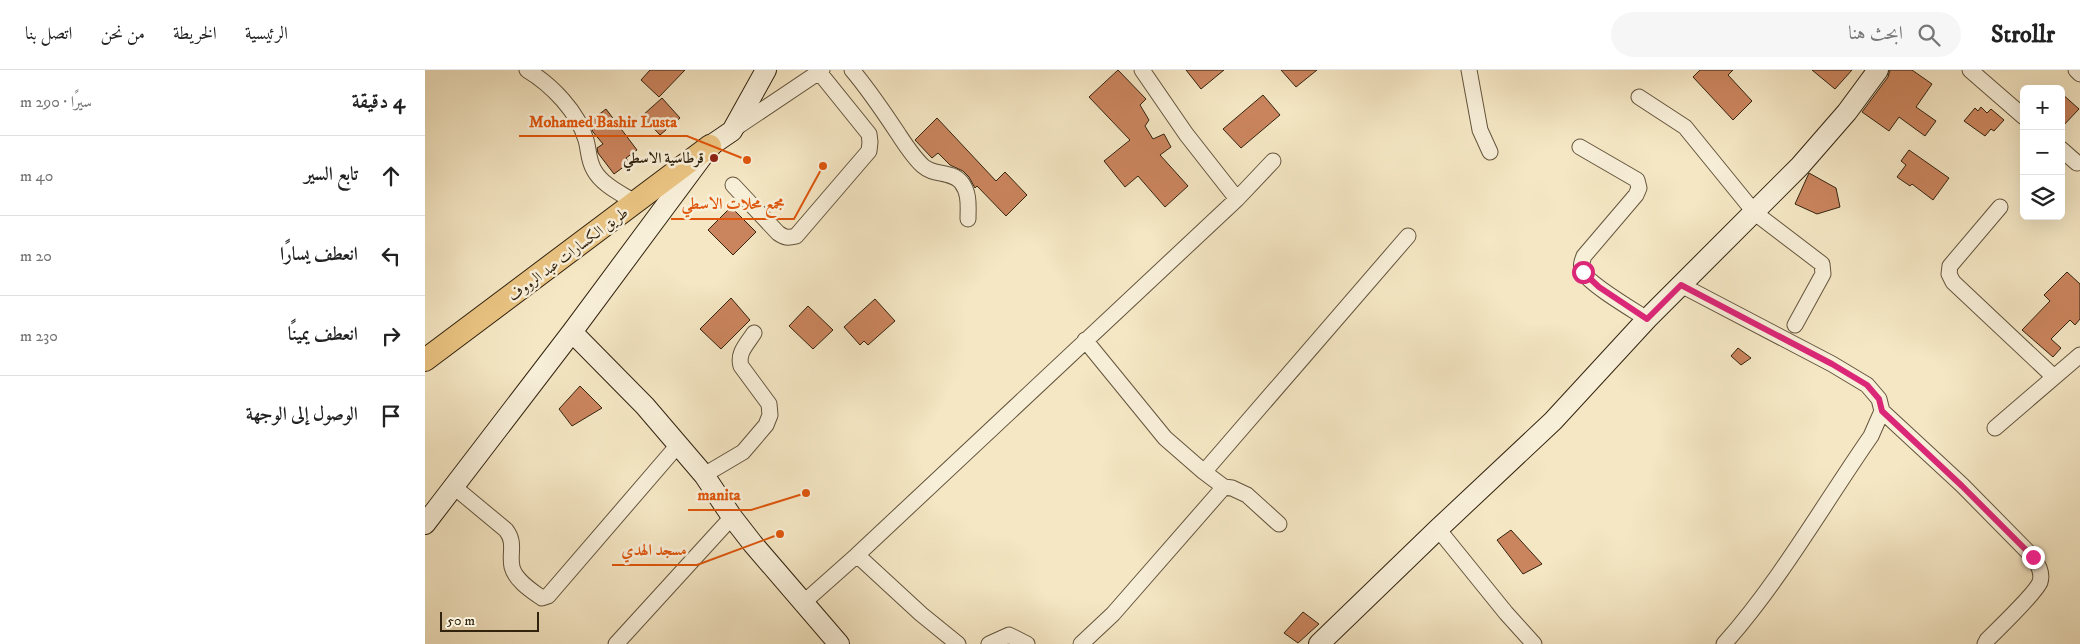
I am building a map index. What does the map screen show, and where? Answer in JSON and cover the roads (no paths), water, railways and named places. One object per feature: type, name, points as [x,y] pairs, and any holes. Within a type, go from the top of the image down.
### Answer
[{"type":"main road","name":"طريق الكسارات عبد الرووف","points":[[425,360],[710,146]]},
{"type":"street","points":[[527,70],[561,99],[579,121],[587,141],[593,170],[600,179],[636,203]]},
{"type":"street","points":[[732,131],[765,70]]},
{"type":"street","points":[[852,70],[924,167],[954,177],[961,183],[967,192],[968,219]]},
{"type":"street","points":[[1142,70],[1186,134],[1237,198]]},
{"type":"street","points":[[1469,70],[1470,86],[1480,130],[1490,152]]},
{"type":"street","points":[[1319,644],[1553,421],[1647,319],[1755,213],[1823,139],[1878,70]]},
{"type":"street","points":[[1970,70],[2020,114]]},
{"type":"street","points":[[2076,70],[2080,74]]},
{"type":"street","points":[[425,524],[572,332],[710,146],[820,71],[869,134],[869,151],[796,236],[791,238],[783,237],[778,233],[733,185]]},
{"type":"street","points":[[1639,96],[1685,127],[1755,213],[1823,267],[1823,274],[1795,325]]},
{"type":"street","points":[[1580,147],[1637,180],[1639,188],[1584,256],[1581,263],[1583,272],[1599,287],[1647,319]]},
{"type":"street","points":[[2065,152],[2077,163]]},
{"type":"street","points":[[803,603],[857,555],[1237,198],[1273,161]]},
{"type":"street","points":[[2000,207],[1950,266],[1949,274],[1953,282],[2054,377]]},
{"type":"street","points":[[1204,472],[1407,236]]},
{"type":"street","points":[[1681,285],[1832,364],[1867,385],[1879,399],[1882,411],[1962,486],[2033,557],[2039,565],[2041,574],[2037,587],[1985,644]]},
{"type":"street","points":[[572,332],[645,406],[704,475],[732,517],[839,644]]},
{"type":"street","points":[[704,475],[743,452],[766,424],[770,415],[769,404],[741,366],[739,360],[740,353],[754,333]]},
{"type":"street","points":[[1085,340],[1165,438],[1223,487],[1232,488],[1247,495],[1279,524]]},
{"type":"street","points":[[1995,428],[2080,355]]},
{"type":"street","points":[[1724,644],[1745,621],[1871,436],[1882,411]]},
{"type":"street","points":[[453,486],[506,530],[512,538],[512,568],[518,578],[542,598],[548,596],[678,445]]},
{"type":"street","points":[[1081,644],[1113,614],[1223,487]]},
{"type":"street","points":[[616,644],[732,517]]},
{"type":"street","points":[[1438,529],[1534,644]]},
{"type":"street","points":[[857,555],[921,614],[958,644]]},
{"type":"street","points":[[989,644],[1009,635],[1027,644]]},
{"type":"place","name":"قرطاسية الاسطي","points":[[714,158]]},
{"type":"place","name":"Mohamed Bashir Lusta","points":[[747,160]]},
{"type":"place","name":"مجمع محلات الاسطي","points":[[823,166]]},
{"type":"place","name":"manita","points":[[806,493]]},
{"type":"place","name":"مسجد الهدي","points":[[780,534]]}]
